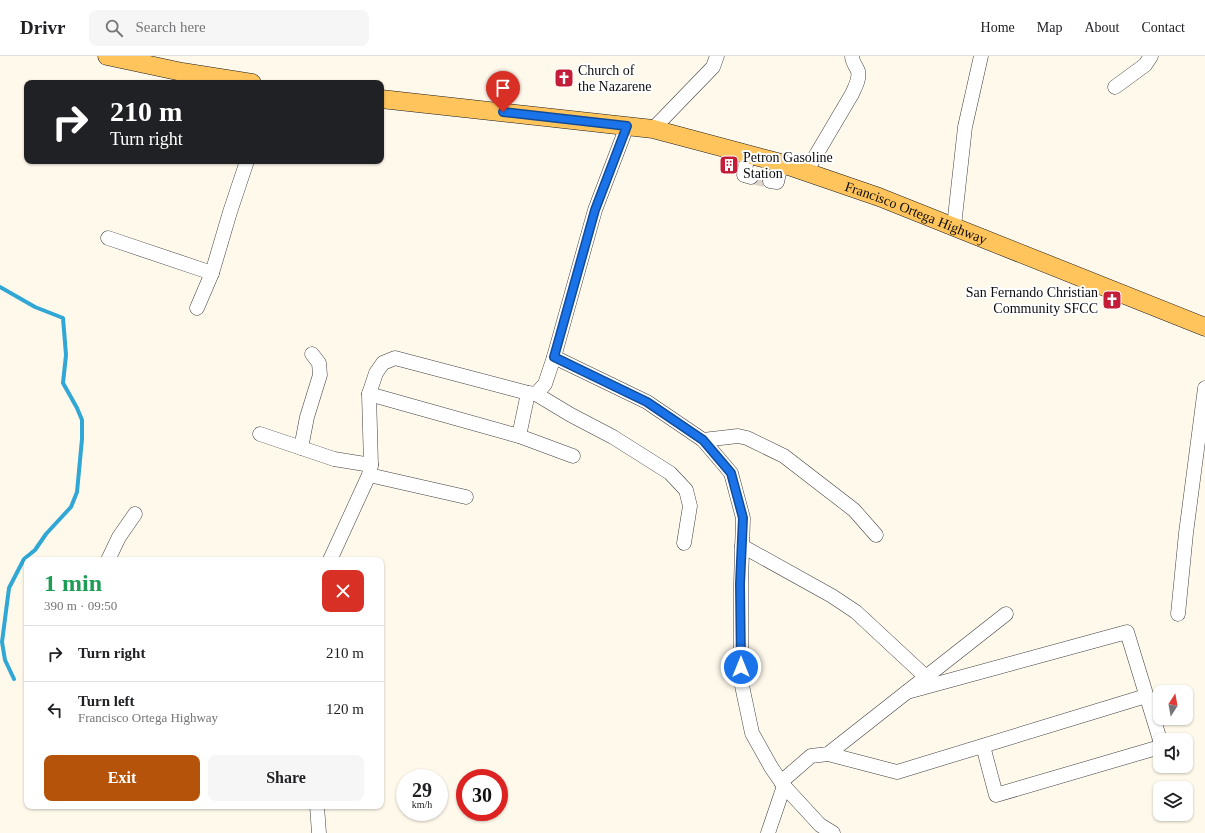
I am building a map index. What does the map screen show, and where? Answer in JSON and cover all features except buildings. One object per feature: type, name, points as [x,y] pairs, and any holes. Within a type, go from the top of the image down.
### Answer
[{"type":"main road","points":[[107,56],[182,72],[233,80]]},
{"type":"main road","name":"Francisco Ortega Highway","points":[[384,99],[653,129],[748,154],[879,197],[1205,327]]},
{"type":"street","points":[[653,129],[713,67],[717,56]]},
{"type":"street","points":[[806,172],[857,83],[858,71],[852,61],[852,56]]},
{"type":"street","points":[[954,226],[965,127],[981,56]]},
{"type":"street","points":[[1115,87],[1145,65],[1152,56]]},
{"type":"street","points":[[519,436],[532,394],[545,384],[595,210],[627,126]]},
{"type":"street","points":[[748,154],[744,175],[751,177]]},
{"type":"street","points":[[197,308],[212,273],[246,164]]},
{"type":"street","points":[[770,181],[777,182],[781,164]]},
{"type":"street","points":[[108,238],[212,273]]},
{"type":"street","points":[[301,448],[306,417],[320,375],[320,363],[312,354]]},
{"type":"street","points":[[554,357],[647,402],[703,440],[731,473],[743,518],[740,584],[741,681],[752,733],[771,767],[783,784],[820,825],[832,833]]},
{"type":"street","points":[[331,557],[370,470],[369,394],[376,372],[383,363],[395,358],[532,394],[613,437],[670,473],[686,490],[690,506],[684,542]]},
{"type":"street","points":[[1178,614],[1186,533],[1205,388]]},
{"type":"street","points":[[369,394],[519,436],[573,456]]},
{"type":"street","points":[[260,434],[334,459],[466,498]]},
{"type":"street","points":[[703,440],[738,436],[747,438],[784,456],[854,510],[876,535]]},
{"type":"street","points":[[109,557],[119,537],[135,514]]},
{"type":"street","points":[[742,546],[832,596],[856,612],[926,677]]},
{"type":"street","points":[[828,754],[1006,614]]},
{"type":"street","points":[[907,692],[1127,632],[1158,733]]},
{"type":"street","points":[[768,833],[783,784],[812,756],[828,754],[897,772],[1146,696]]},
{"type":"street","points":[[983,746],[996,795],[1153,749]]},
{"type":"street","points":[[317,809],[319,833]]},
{"type":"waterway","points":[[0,287],[35,307],[63,318],[66,355],[63,383],[82,420],[82,439],[77,492],[71,507],[46,534],[35,550],[26,557]]},
{"type":"waterway","points":[[14,679],[5,660],[2,642],[9,588],[24,559]]},
{"type":"tunnel","points":[[751,177],[770,181]]},
{"type":"place","name":"Church of the Nazarene","points":[[564,78]]},
{"type":"place","name":"Petron Gasoline Station","points":[[729,165]]},
{"type":"place","name":"San Fernando Christian Community SFCC","points":[[1112,300]]},
{"type":"route","points":[[503,112],[627,126],[595,210],[554,357],[647,402],[703,440],[731,473],[743,518],[740,584],[741,667]]}]
